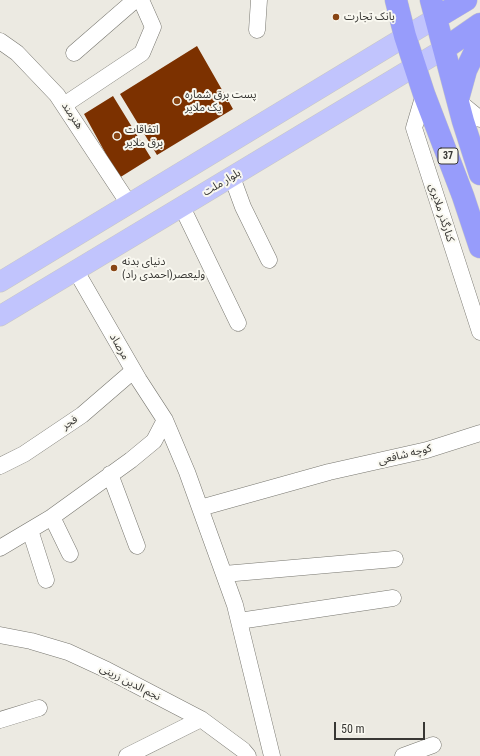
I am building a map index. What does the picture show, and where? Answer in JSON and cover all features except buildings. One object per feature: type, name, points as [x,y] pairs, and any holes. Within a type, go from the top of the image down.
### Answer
[{"type":"highway","points":[[396,0],[405,36]]},
{"type":"highway","points":[[433,9],[466,0]]},
{"type":"highway","name":"37","points":[[433,9],[478,167]]},
{"type":"highway","points":[[444,49],[480,24]]},
{"type":"highway","name":"37","points":[[405,36],[424,94],[480,247]]},
{"type":"highway","points":[[458,101],[466,70],[480,41]]},
{"type":"highway","points":[[452,168],[478,167]]},
{"type":"main road","points":[[0,282],[405,36],[433,9]]},
{"type":"main road","name":"بلوار ملت","points":[[0,316],[444,49]]},
{"type":"main road","points":[[323,86],[339,92],[342,97],[342,102],[338,113]]},
{"type":"street","points":[[74,53],[134,0]]},
{"type":"street","points":[[64,105],[142,53],[153,27],[141,0]]},
{"type":"street","points":[[257,30],[259,0]]},
{"type":"street","name":"هنرمند","points":[[0,40],[17,53],[57,95],[129,204]]},
{"type":"street","name":"کنارگذر ملایری","points":[[424,94],[414,128],[480,332]]},
{"type":"street","points":[[458,101],[480,120]]},
{"type":"street","points":[[232,177],[243,206],[270,260]]},
{"type":"street","points":[[182,207],[238,323]]},
{"type":"street","name":"مرصاد","points":[[76,271],[133,371],[165,420],[187,472],[236,605],[272,756]]},
{"type":"street","name":"فجر","points":[[0,466],[24,454],[82,415],[133,371]]},
{"type":"street","points":[[0,548],[52,517],[131,460],[154,441],[165,420]]},
{"type":"street","name":"کوچه شافعی","points":[[200,508],[329,472],[428,450],[480,432]]},
{"type":"street","points":[[110,474],[137,546]]},
{"type":"street","points":[[52,517],[70,554]]},
{"type":"street","points":[[30,530],[46,580]]},
{"type":"street","points":[[224,574],[395,558]]},
{"type":"street","points":[[239,621],[393,598]]},
{"type":"street","name":"نجم الدین زرینی","points":[[0,635],[31,641],[68,652],[107,670],[201,719],[243,750],[248,756]]},
{"type":"street","points":[[0,720],[39,708]]},
{"type":"street","points":[[126,756],[201,719]]},
{"type":"street","points":[[403,756],[433,745]]},
{"type":"place","name":"بانک تجارت","points":[[336,17]]},
{"type":"place","name":"پست برق شماره یک ملایر","points":[[177,101]]},
{"type":"place","name":"اتفاقات برق ملایر","points":[[117,136]]},
{"type":"place","name":"دنیای بدنه ولیعصر(احمدی راد)","points":[[114,268]]}]
